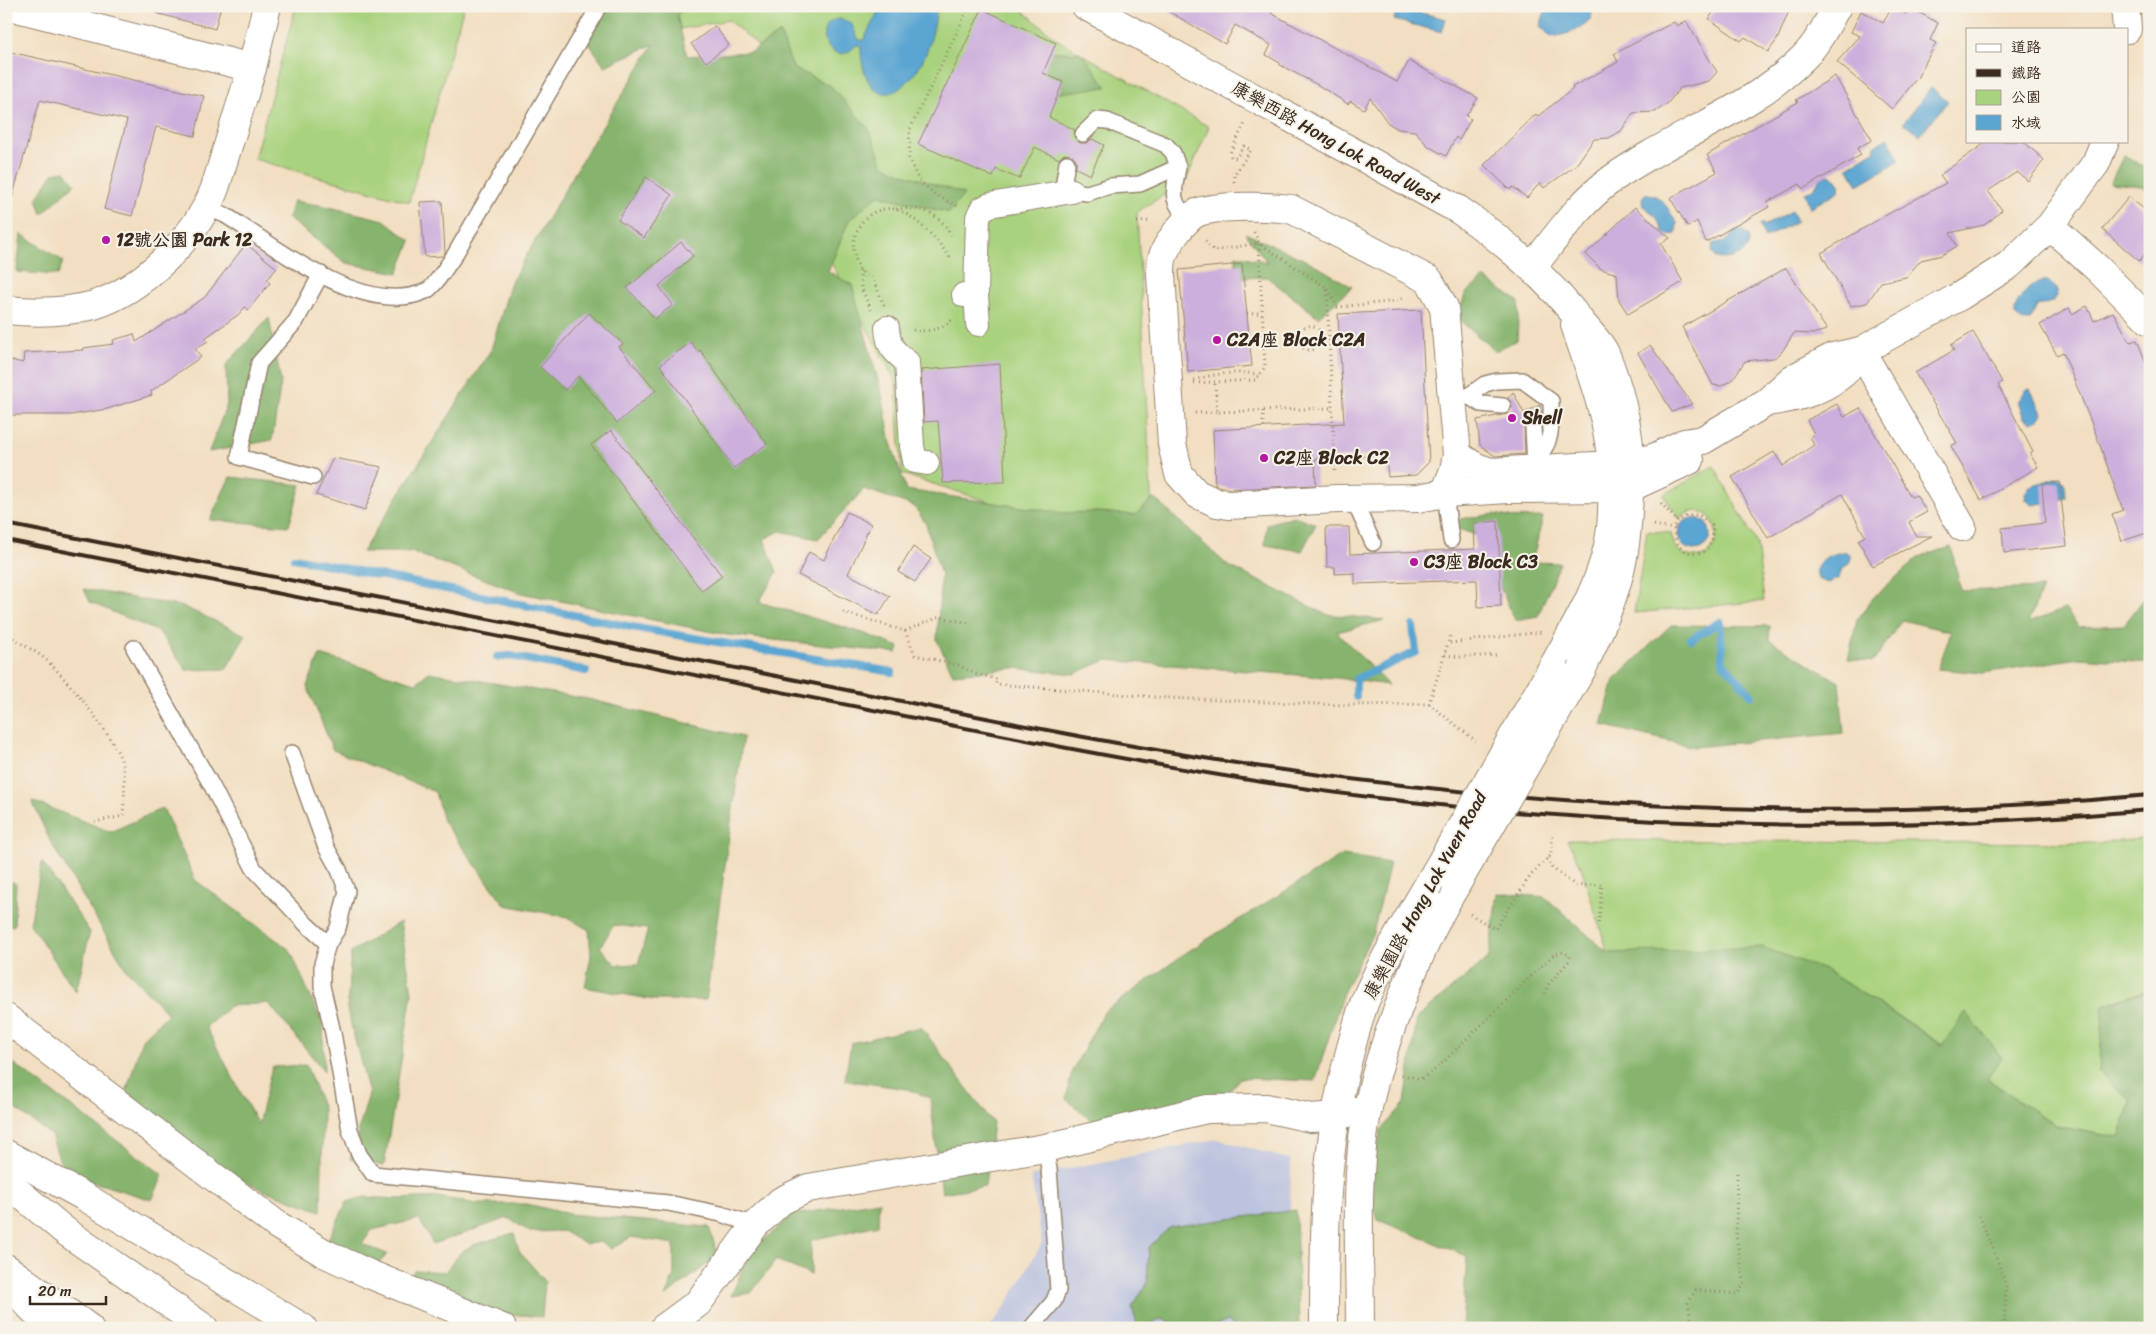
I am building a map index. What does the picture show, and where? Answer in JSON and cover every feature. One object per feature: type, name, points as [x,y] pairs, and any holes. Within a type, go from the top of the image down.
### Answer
[{"type":"main road","points":[[9,6],[252,68]]},
{"type":"main road","points":[[6,310],[54,313],[95,304],[120,292],[161,262],[181,242],[208,208],[252,68],[267,6]]},
{"type":"main road","name":"康樂西路 Hong Lok Road West","points":[[1086,6],[1459,210],[1499,238],[1533,266],[1568,304],[1604,351],[1629,428],[1621,476]]},
{"type":"main road","points":[[1533,266],[1570,220],[1610,180],[1646,156],[1753,97],[1784,75],[1805,56],[1823,32],[1837,6]]},
{"type":"main road","points":[[2125,6],[2127,28]]},
{"type":"main road","points":[[1445,493],[1454,470],[1457,455],[1460,397],[1444,307],[1429,280],[1291,209],[1273,207],[1198,212],[1196,229],[1167,246],[1162,260],[1161,276],[1172,444],[1179,474],[1197,494],[1218,504],[1418,498],[1445,493],[1508,489],[1621,476],[1684,443],[1703,440],[1768,402],[1800,397],[1814,390],[1842,375],[1861,351],[1960,296],[2009,265],[2050,226],[2096,163],[2106,142]]},
{"type":"main road","points":[[2050,226],[2098,268],[2150,321]]},
{"type":"main road","points":[[1861,351],[1962,527]]},
{"type":"main road","points":[[1457,455],[1476,467],[1490,472],[1535,464],[1621,476]]},
{"type":"main road","name":"康樂園路 Hong Lok Yuen Road","points":[[1324,1328],[1325,1212],[1330,1150],[1344,1074],[1364,1004],[1377,974],[1573,632],[1601,570],[1621,476]]},
{"type":"main road","name":"康樂園路 Hong Lok Yuen Road","points":[[1360,1328],[1360,1214],[1368,1108],[1399,1010],[1424,948],[1460,898],[1582,669],[1614,595],[1628,526],[1621,476]]},
{"type":"main road","points":[[6,1018],[276,1225],[324,1253],[368,1274],[502,1328]]},
{"type":"main road","points":[[664,1328],[698,1303],[755,1225],[781,1201],[808,1188],[1045,1148],[1207,1109],[1266,1108],[1311,1118],[1336,1116],[1368,1108]]},
{"type":"main road","points":[[6,1154],[85,1197],[303,1328]]},
{"type":"main road","points":[[6,1182],[65,1232],[204,1328]]},
{"type":"main road","points":[[6,1268],[89,1328]]},
{"type":"main road","points":[[6,1283],[51,1328]]},
{"type":"street","points":[[978,324],[970,295],[978,217],[982,209],[990,205],[1072,191]]},
{"type":"street","points":[[888,322],[888,341],[891,350],[907,362],[912,446],[915,461],[927,463]]},
{"type":"lane","points":[[208,208],[225,215],[344,287],[385,298],[413,295],[428,291],[454,256],[598,6]]},
{"type":"lane","points":[[1083,134],[1098,120],[1107,121],[1166,145],[1173,153],[1178,167],[1173,198],[1196,229]]},
{"type":"lane","points":[[1067,163],[1064,180],[1072,191],[1087,193],[1110,186],[1140,184],[1178,167]]},
{"type":"lane","points":[[313,477],[238,457],[260,363],[296,321],[321,274]]},
{"type":"lane","points":[[1460,397],[1485,384],[1497,381],[1522,380],[1551,401],[1549,440],[1544,452],[1535,464]]},
{"type":"lane","points":[[1460,397],[1481,404],[1503,406]]},
{"type":"lane","points":[[1533,427],[1535,464]]},
{"type":"lane","points":[[1445,493],[1451,540]]},
{"type":"lane","points":[[1345,499],[1373,543]]},
{"type":"lane","points":[[134,648],[213,788],[254,868],[306,924],[328,944]]},
{"type":"lane","points":[[292,752],[325,845],[339,870],[347,891],[338,928],[328,944],[322,964],[322,986],[333,1033],[350,1130],[359,1154],[372,1174],[668,1204],[721,1214],[755,1225]]},
{"type":"lane","points":[[1031,1328],[1054,1301],[1058,1290],[1049,1168],[1045,1148]]},
{"type":"path","points":[[966,11],[910,129],[909,158],[918,180],[934,194],[978,217]]},
{"type":"path","points":[[1241,131],[1230,153],[1230,157],[1234,159],[1244,146],[1251,150],[1242,165]]},
{"type":"path","points":[[896,209],[922,226],[945,250],[957,268],[970,295],[959,312],[948,324],[939,328],[923,331],[907,329],[888,322],[868,305],[859,278],[860,271],[854,252],[854,238],[859,225],[869,215],[882,209],[918,208],[932,213],[951,233],[953,243]]},
{"type":"path","points":[[1244,208],[1259,243],[1265,367],[1256,380],[1215,384],[1187,382],[1217,375],[1260,374]]},
{"type":"path","points":[[1196,229],[1214,251],[1259,243],[1326,288],[1337,307],[1398,302],[1429,280]]},
{"type":"path","points":[[955,252],[957,268]]},
{"type":"path","points":[[860,271],[873,279],[888,322]]},
{"type":"path","points":[[1326,288],[1332,408],[1345,499]]},
{"type":"path","points":[[1247,314],[1261,313]]},
{"type":"path","points":[[1309,326],[1315,327],[1322,337],[1317,348],[1311,350],[1300,344],[1298,339],[1299,332],[1309,326]]},
{"type":"path","points":[[1322,337],[1329,337]]},
{"type":"path","points":[[1215,384],[1217,412],[1332,408]]},
{"type":"path","points":[[1263,411],[1263,427]]},
{"type":"path","points":[[1658,496],[1662,507],[1677,521]]},
{"type":"path","points":[[1699,515],[1713,526],[1712,540],[1706,551],[1699,554],[1686,552],[1680,549],[1674,538],[1674,529],[1677,521],[1687,516],[1699,515]]},
{"type":"path","points":[[1652,524],[1674,529]]},
{"type":"path","points":[[843,612],[905,631],[939,617],[970,623]]},
{"type":"path","points":[[6,631],[43,657],[60,674],[110,738],[123,764],[125,789],[122,816],[95,822]]},
{"type":"path","points":[[905,631],[915,655],[958,665],[976,674],[997,679],[996,684],[1167,698],[1343,705],[1429,704],[1476,741]]},
{"type":"path","points":[[1450,643],[1548,631],[1544,638]]},
{"type":"path","points":[[1429,704],[1452,633]]},
{"type":"path","points":[[1446,655],[1460,657],[1498,655]]},
{"type":"path","points":[[1460,898],[1495,929],[1531,875],[1551,856],[1552,834]]},
{"type":"path","points":[[1548,858],[1552,868],[1576,886],[1602,884],[1599,923]]},
{"type":"path","points":[[1402,1075],[1421,1079],[1437,1068],[1554,954],[1563,952],[1570,956],[1569,961],[1547,986],[1545,994]]},
{"type":"path","points":[[1398,1079],[1401,1070]]},
{"type":"path","points":[[1693,1328],[1688,1303],[1696,1290],[1738,1294],[1744,1282],[1736,1235],[1737,1170]]},
{"type":"path","points":[[1979,1216],[2006,1286],[2004,1328]]},
{"type":"shaded area","points":[[1217,1139],[1291,1160],[1288,1320],[1286,1328],[989,1328],[1004,1309],[1042,1243],[1031,1176]]},
{"type":"green space","points":[[296,6],[464,6],[409,202],[254,159]]},
{"type":"green space","points":[[609,6],[688,6],[677,15],[687,56],[751,52],[780,33],[793,68],[831,86],[869,129],[883,165],[964,194],[949,213],[878,195],[849,220],[828,271],[852,285],[883,399],[891,443],[906,490],[1064,513],[1099,512],[1135,515],[1154,498],[1227,565],[1325,614],[1385,620],[1337,632],[1388,685],[1337,678],[1106,660],[1074,674],[1014,668],[953,674],[937,640],[941,575],[926,524],[914,506],[864,489],[818,539],[780,531],[764,539],[777,572],[759,602],[863,633],[899,647],[897,653],[727,635],[521,593],[412,552],[362,552],[491,350],[511,282],[594,140],[654,44],[605,66],[580,31]]},
{"type":"green space","points":[[658,6],[1017,6],[1058,40],[1209,127],[1186,181],[1137,212],[1154,554],[902,474],[896,382],[802,209],[812,103],[753,41],[728,20],[643,36]]},
{"type":"green space","points":[[1039,51],[1082,53],[1107,87],[1042,95]]},
{"type":"green space","points":[[2124,155],[2150,170],[2150,193],[2142,186],[2110,183]]},
{"type":"green space","points":[[65,171],[75,184],[42,214],[37,198],[53,173]]},
{"type":"green space","points":[[293,201],[325,206],[384,220],[411,241],[398,273],[346,263],[288,218]]},
{"type":"green space","points":[[1245,233],[1310,262],[1352,287],[1318,317],[1267,277],[1236,278],[1236,255],[1267,262]]},
{"type":"green space","points":[[21,234],[63,261],[58,275],[17,272]]},
{"type":"green space","points":[[1484,278],[1519,302],[1517,340],[1495,351],[1458,319],[1465,294]]},
{"type":"green space","points":[[269,318],[281,382],[272,440],[209,452],[227,404],[226,365]]},
{"type":"green space","points":[[1714,466],[1757,544],[1764,601],[1634,613],[1647,531],[1671,533],[1676,548],[1681,553],[1689,556],[1702,557],[1711,551],[1715,541],[1716,530],[1712,520],[1704,513],[1693,512],[1679,518],[1663,495]]},
{"type":"green space","points":[[230,477],[301,485],[289,526],[210,520]]},
{"type":"green space","points":[[1495,514],[1513,518],[1543,517],[1532,562],[1560,563],[1538,616],[1515,620],[1490,564],[1488,539],[1455,528],[1460,519]]},
{"type":"green space","points":[[1294,516],[1316,524],[1302,551],[1265,545],[1267,524]]},
{"type":"green space","points":[[1951,547],[1961,591],[2042,588],[2028,623],[2065,609],[2079,627],[2124,625],[2150,591],[2150,663],[2079,658],[1983,673],[1938,669],[1951,632],[1902,620],[1873,662],[1848,659],[1857,620],[1874,597],[1919,557]]},
{"type":"green space","points":[[84,589],[184,607],[246,635],[226,669],[186,670],[159,632],[90,602]]},
{"type":"green space","points":[[1671,625],[1770,626],[1769,640],[1839,682],[1844,733],[1694,747],[1602,725],[1614,680]]},
{"type":"green space","points":[[320,655],[416,683],[429,672],[588,699],[743,737],[706,1000],[654,1000],[585,987],[591,956],[589,930],[567,917],[505,905],[443,821],[435,792],[333,750],[307,686]],"holes":[[[614,925],[648,929],[638,964],[616,965],[600,947]]]},
{"type":"green space","points":[[32,801],[111,832],[163,808],[195,880],[290,950],[323,1025],[324,1071],[268,1003],[230,1006],[206,1027],[258,1125],[272,1067],[306,1065],[323,1109],[321,1211],[263,1190],[138,1130],[119,1116],[142,1039],[168,1014],[126,969],[50,841]]},
{"type":"green space","points":[[2150,838],[2150,989],[2104,1005],[2099,1072],[2132,1101],[2119,1138],[2057,1126],[1987,1079],[1966,1012],[1943,1045],[1827,971],[1608,953],[1580,864],[1567,840],[2101,843]]},
{"type":"green space","points":[[1343,855],[1390,863],[1373,933],[1343,993],[1315,1081],[1240,1078],[1203,1121],[1097,1125],[1066,1099],[1072,1071],[1104,1012],[1187,952]]},
{"type":"green space","points":[[42,862],[90,932],[76,992],[30,924]]},
{"type":"green space","points":[[6,879],[16,884],[14,926],[6,924]]},
{"type":"green space","points":[[1497,893],[1545,897],[1608,953],[1762,947],[1827,971],[1942,1045],[1966,1012],[2002,1058],[1987,1079],[2057,1126],[2119,1138],[2132,1101],[2099,1072],[2104,1005],[2150,989],[2150,1328],[1462,1328],[1467,1256],[1378,1220],[1367,1198],[1381,1130],[1405,1103],[1417,1018],[1489,957]]},
{"type":"green space","points":[[400,922],[412,993],[384,1166],[350,1159],[369,1094],[347,1009],[351,952]]},
{"type":"green space","points":[[921,1027],[993,1123],[985,1186],[942,1193],[930,1098],[907,1089],[845,1080],[851,1043]]},
{"type":"green space","points":[[6,1058],[163,1175],[152,1200],[64,1173],[51,1135],[6,1102]]},
{"type":"green space","points":[[365,1197],[400,1199],[439,1197],[476,1204],[527,1204],[569,1214],[709,1227],[718,1256],[665,1297],[674,1275],[674,1244],[631,1237],[611,1249],[602,1242],[585,1244],[563,1231],[530,1232],[508,1218],[433,1244],[419,1219],[372,1230],[362,1244],[387,1254],[380,1263],[328,1239],[347,1202]]},
{"type":"green space","points":[[879,1201],[878,1225],[811,1240],[811,1275],[776,1260],[751,1293],[731,1296],[750,1252],[793,1215]]},
{"type":"green space","points":[[1296,1210],[1299,1328],[1235,1328],[1228,1321],[1210,1327],[1194,1328],[1161,1319],[1145,1328],[1138,1328],[1132,1307],[1147,1284],[1149,1247],[1170,1227]]},
{"type":"green space","points":[[514,1233],[519,1251],[545,1281],[542,1317],[484,1312],[408,1289],[414,1270],[445,1272],[461,1252],[473,1245]]},
{"type":"water","points":[[881,6],[937,7],[932,37],[920,65],[908,81],[897,90],[887,93],[879,92],[867,79],[861,57],[861,46],[856,45],[847,52],[839,53],[831,50],[826,44],[824,36],[825,28],[831,22],[841,19],[851,23],[858,39],[863,41]]},
{"type":"water","points":[[1547,6],[1558,6],[1563,9],[1572,6],[1586,6],[1592,13],[1590,19],[1582,27],[1569,33],[1551,37],[1540,26]]},
{"type":"water","points":[[1397,7],[1446,19],[1442,32],[1394,20]]},
{"type":"water","points":[[1931,88],[1948,101],[1920,135],[1903,123]]},
{"type":"water","points":[[1888,138],[1900,160],[1858,185],[1848,167],[1876,150],[1874,146]]},
{"type":"water","points":[[1828,175],[1837,180],[1839,191],[1810,208],[1805,193],[1812,189],[1824,176]]},
{"type":"water","points":[[1645,194],[1656,196],[1664,203],[1677,223],[1676,234],[1665,235],[1656,216],[1643,206],[1642,198]]},
{"type":"water","points":[[1792,211],[1797,221],[1765,238],[1759,225],[1762,223],[1764,226]]},
{"type":"water","points":[[1738,230],[1744,231],[1749,236],[1749,242],[1744,252],[1733,258],[1716,258],[1712,251],[1714,243],[1727,241]]},
{"type":"water","points":[[2041,281],[2048,281],[2058,290],[2058,294],[2054,300],[2037,306],[2030,320],[2022,322],[2015,315],[2019,300],[2027,291]]},
{"type":"water","points":[[2030,389],[2042,413],[2039,419],[2032,422],[2024,418],[2018,402],[2026,390]]},
{"type":"water","points":[[2061,478],[2065,485],[2066,497],[2033,505],[2026,500],[2025,493],[2030,486]]},
{"type":"water","points":[[1694,518],[1700,519],[1705,523],[1709,528],[1709,540],[1705,545],[1700,549],[1694,550],[1688,549],[1683,545],[1679,540],[1678,534],[1679,528],[1683,523],[1688,519]]},
{"type":"water","points":[[1844,552],[1848,553],[1851,558],[1849,564],[1842,568],[1839,578],[1828,583],[1819,580],[1817,568],[1822,560]]},
{"type":"building","points":[[157,6],[221,6],[215,29],[156,13]]},
{"type":"building","points":[[1159,6],[1275,6],[1271,13],[1397,82],[1409,61],[1478,98],[1466,116],[1471,119],[1459,140],[1456,137],[1446,156],[1428,146],[1415,131],[1398,129],[1388,123],[1370,98],[1364,109],[1350,101],[1348,104],[1318,85],[1280,65],[1280,63],[1266,55],[1271,45],[1235,25],[1225,44]]},
{"type":"building","points":[[1717,6],[1791,6],[1777,40],[1768,52],[1745,37],[1741,41],[1709,19]]},
{"type":"building","points":[[1892,7],[1906,14],[1909,7],[1938,23],[1930,40],[1936,43],[1917,78],[1892,109],[1837,62],[1860,36],[1851,32],[1861,11],[1883,23]]},
{"type":"building","points":[[982,9],[1056,43],[1043,73],[1063,82],[1049,117],[1075,130],[1074,137],[1080,143],[1086,143],[1092,139],[1104,145],[1090,175],[1076,168],[1076,160],[1073,156],[1064,154],[1059,159],[1035,147],[1019,179],[996,169],[993,177],[918,144]]},
{"type":"building","points":[[1686,21],[1717,72],[1709,81],[1680,88],[1667,104],[1655,112],[1633,113],[1621,131],[1609,138],[1594,139],[1576,165],[1544,188],[1540,183],[1527,198],[1513,187],[1510,190],[1484,165],[1536,114],[1538,116],[1573,89],[1572,87],[1618,62],[1614,54],[1674,22],[1677,26]]},
{"type":"building","points":[[715,26],[729,45],[706,62],[691,44]]},
{"type":"building","points":[[6,51],[204,96],[195,136],[156,127],[132,216],[104,209],[127,120],[40,100],[12,198],[6,197]]},
{"type":"building","points":[[1835,76],[1872,140],[1857,148],[1861,155],[1803,189],[1800,184],[1767,202],[1769,207],[1706,242],[1697,221],[1688,227],[1670,198],[1717,172],[1707,155],[1798,102],[1796,100]]},
{"type":"building","points":[[1987,142],[2024,142],[2044,160],[2028,181],[2017,172],[1988,191],[2002,210],[1984,225],[1950,233],[1957,246],[1942,255],[1921,260],[1906,277],[1881,282],[1867,303],[1851,306],[1821,253],[1946,183],[1940,175]]},
{"type":"building","points":[[646,177],[672,195],[644,238],[618,220]]},
{"type":"building","points":[[2129,197],[2150,214],[2150,248],[2139,261],[2102,229]]},
{"type":"building","points":[[442,201],[445,252],[443,256],[425,257],[420,202]]},
{"type":"building","points":[[1635,207],[1670,238],[1661,244],[1683,282],[1628,314],[1619,300],[1617,274],[1601,269],[1586,254]]},
{"type":"building","points":[[681,242],[693,256],[659,286],[673,305],[655,319],[627,288]]},
{"type":"building","points":[[246,244],[277,268],[267,280],[270,283],[248,310],[245,307],[238,315],[205,338],[208,341],[195,349],[201,357],[151,391],[152,395],[107,409],[71,415],[6,415],[6,359],[23,363],[24,353],[84,350],[83,348],[114,344],[113,340],[134,334],[136,342],[204,298]]},
{"type":"building","name":"C2A座 Block C2A","points":[[1242,264],[1252,366],[1188,372],[1179,270]]},
{"type":"building","points":[[1786,268],[1827,330],[1812,334],[1794,333],[1781,353],[1774,358],[1745,361],[1732,380],[1721,386],[1713,385],[1682,327]]},
{"type":"building","points":[[2087,306],[2094,321],[2113,312],[2130,342],[2137,340],[2150,373],[2150,532],[2122,541],[2112,514],[2123,510],[2097,437],[2063,352],[2057,355],[2040,325],[2069,308],[2072,314]]},
{"type":"building","points":[[1421,310],[1429,462],[1416,475],[1388,477],[1386,455],[1315,459],[1316,485],[1230,489],[1215,485],[1213,430],[1344,423],[1338,314]]},
{"type":"building","points":[[589,313],[623,344],[619,347],[656,390],[617,423],[578,376],[565,390],[540,367]]},
{"type":"building","points":[[1973,332],[2002,382],[1998,385],[2033,452],[2030,454],[2038,467],[1981,500],[1951,446],[1957,443],[1915,373],[1954,350],[1951,345]]},
{"type":"building","points":[[691,342],[698,352],[700,350],[767,444],[734,468],[660,365]]},
{"type":"building","points":[[1650,345],[1692,404],[1672,412],[1638,353]]},
{"type":"building","points":[[1000,364],[1005,482],[943,483],[938,421],[924,422],[921,370]]},
{"type":"building","name":"Shell","points":[[1513,392],[1524,413],[1540,405],[1542,417],[1539,420],[1528,419],[1524,423],[1525,454],[1495,456],[1480,445],[1477,420],[1507,414],[1512,407],[1508,398]]},
{"type":"building","points":[[1837,404],[1844,417],[1860,408],[1911,497],[1916,495],[1927,512],[1909,522],[1916,536],[1932,536],[1873,566],[1858,540],[1865,536],[1842,494],[1768,538],[1732,477],[1774,452],[1783,466],[1814,445],[1810,437],[1814,434],[1807,420]]},
{"type":"building","points":[[611,430],[722,576],[702,591],[591,445]]},
{"type":"building","points":[[333,458],[382,467],[365,510],[316,495]]},
{"type":"building","points":[[2059,482],[2067,546],[2004,553],[2002,528],[2045,523],[2042,484]]},
{"type":"building","points":[[847,512],[871,524],[848,574],[890,596],[878,615],[798,575],[809,552],[824,560]]},
{"type":"building","name":"C3座 Block C3","points":[[1498,521],[1501,606],[1478,607],[1477,580],[1355,584],[1355,573],[1335,574],[1335,567],[1327,567],[1326,527],[1349,527],[1350,554],[1475,549],[1474,523]]},
{"type":"building","points":[[913,547],[931,559],[915,582],[898,572]]},
{"type":"waterway","points":[[294,558],[642,629],[892,672]]},
{"type":"waterway","points":[[1691,639],[1720,622],[1723,663],[1752,695]]},
{"type":"waterway","points":[[1356,697],[1356,679],[1416,652],[1413,626]]},
{"type":"waterway","points":[[497,657],[510,656],[586,671]]},
{"type":"railway","points":[[6,524],[1093,739],[1291,771],[1398,785],[1612,803],[1827,810],[2043,803],[2150,795]]},
{"type":"railway","points":[[6,540],[1067,748],[1218,775],[1369,797],[1466,808],[1564,816],[1759,824],[1955,822],[2150,810]]},
{"type":"place","name":"12號公園 Park 12","points":[[106,240]]},
{"type":"place","name":"C2A座 Block C2A","points":[[1217,340]]},
{"type":"place","name":"Shell","points":[[1512,418]]},
{"type":"place","name":"C2座 Block C2","points":[[1264,458]]},
{"type":"place","name":"C3座 Block C3","points":[[1414,562]]}]
